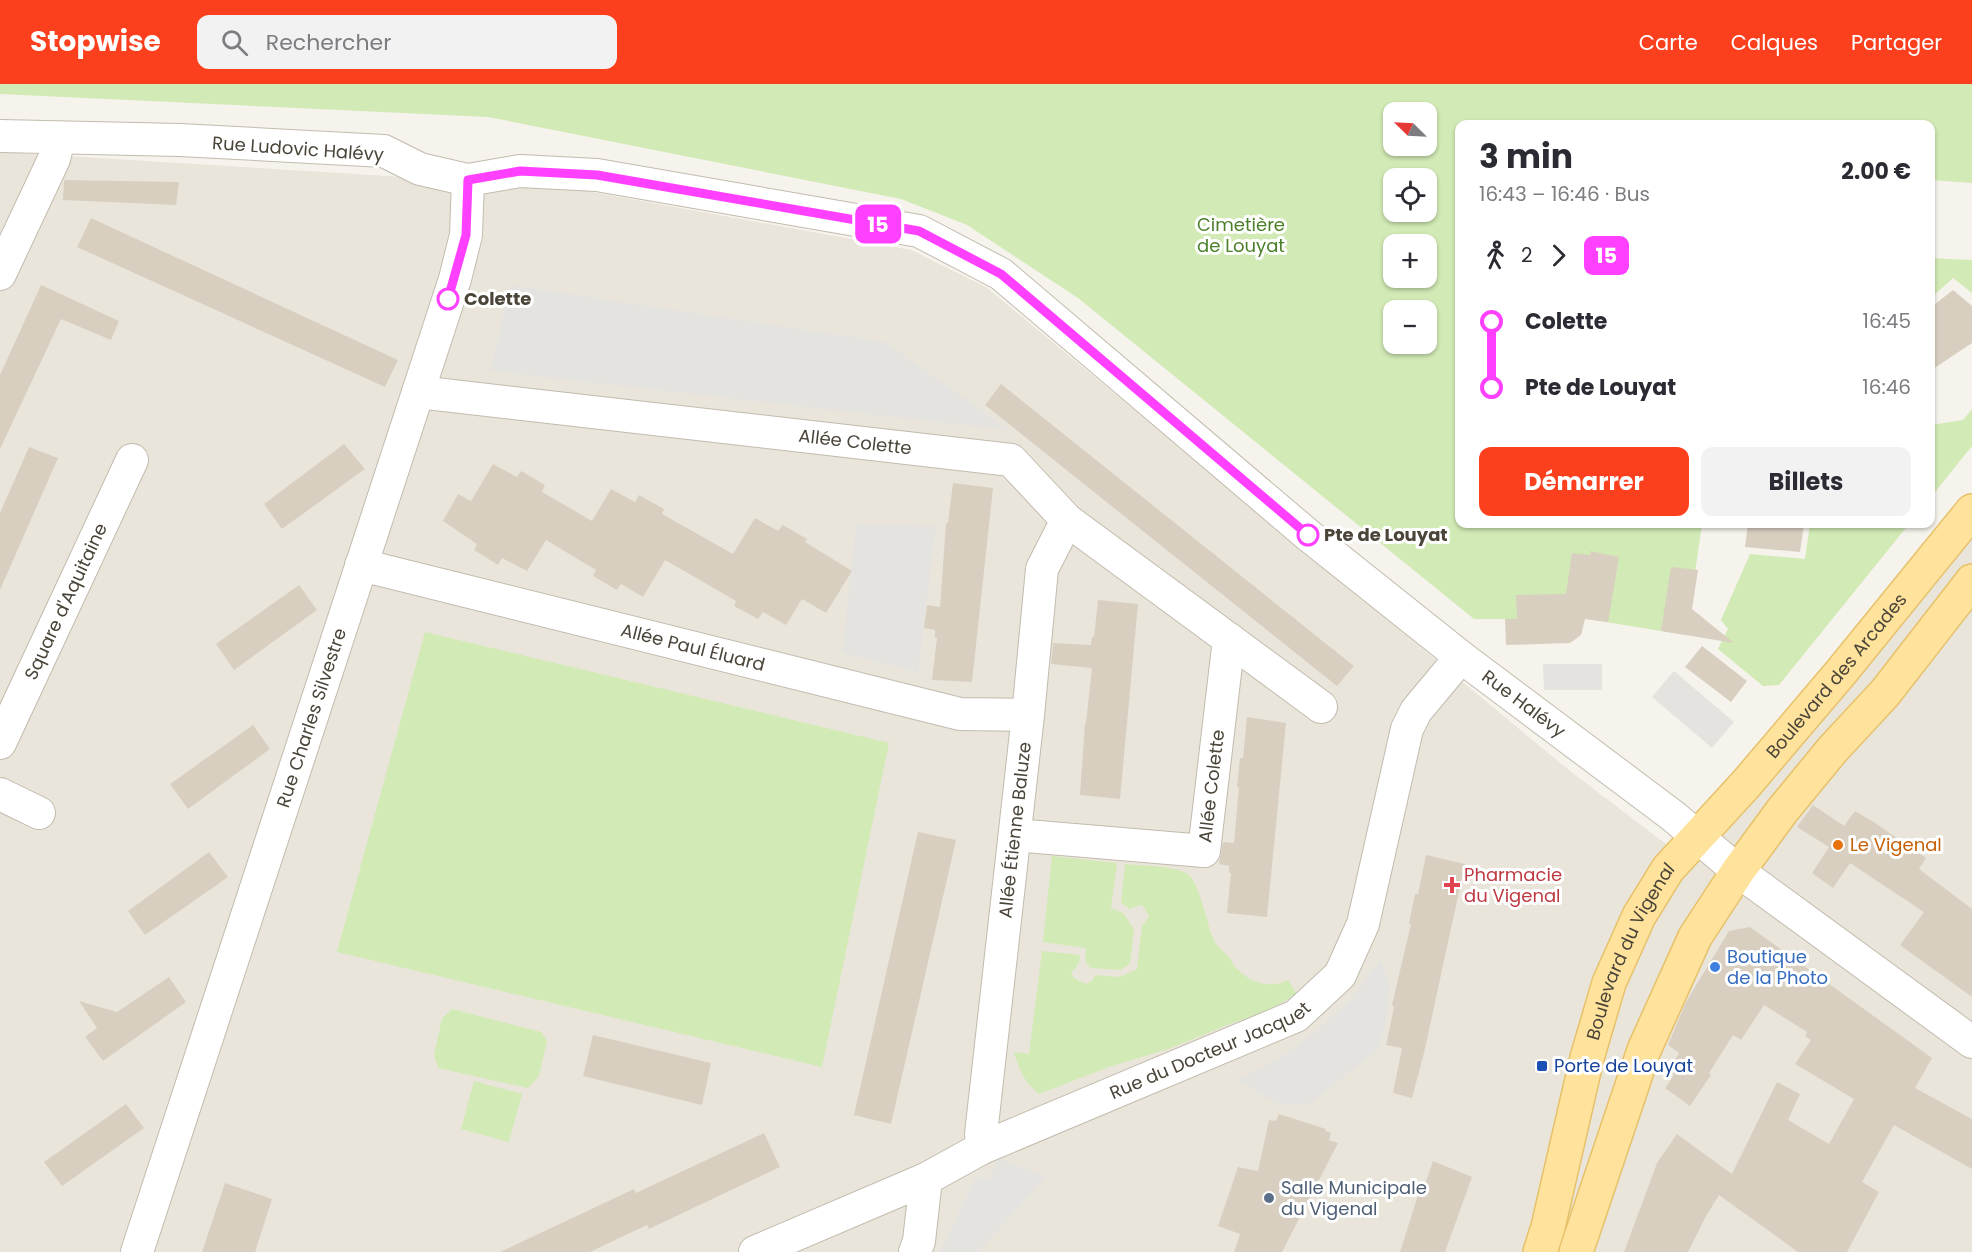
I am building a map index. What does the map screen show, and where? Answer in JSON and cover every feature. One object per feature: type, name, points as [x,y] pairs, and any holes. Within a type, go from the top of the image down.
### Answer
[{"type":"main road","name":"Boulevard des Arcades","points":[[1699,837],[1842,671],[1972,511]]},
{"type":"main road","points":[[1576,1252],[1644,1050],[1685,954],[1738,871],[1782,811],[1833,749],[1885,693],[1972,581]]},
{"type":"main road","name":"Boulevard du Vigenal","points":[[1539,1252],[1548,1227],[1587,1058],[1609,983],[1639,916],[1668,869],[1699,837]]},
{"type":"street","name":"Rue Ludovic Halévy","points":[[0,136],[180,140],[384,151],[420,169],[468,180],[520,171],[597,175],[919,231],[1001,274],[1308,535]]},
{"type":"street","points":[[0,274],[54,159],[59,138]]},
{"type":"street","name":"Rue Charles Silvestre","points":[[137,1252],[455,279],[466,235],[468,180]]},
{"type":"street","name":"Allée Colette","points":[[418,392],[1011,460],[1068,520],[1321,707]]},
{"type":"street","name":"Square d'Aquitaine","points":[[0,743],[132,460]]},
{"type":"street","name":"Allée Étienne Baluze","points":[[982,1148],[981,1134],[1028,716],[1042,569],[1068,520]]},
{"type":"street","name":"Rue Halévy","points":[[1308,535],[1461,657],[1699,837],[1738,871],[1972,1042]]},
{"type":"street","name":"Allée Paul Éluard","points":[[362,565],[960,714],[1028,716]]},
{"type":"street","name":"Allée Colette","points":[[1015,835],[1204,851],[1229,639]]},
{"type":"street","name":"Rue du Docteur Jacquet","points":[[755,1252],[926,1179],[982,1148],[1296,1016],[1340,975],[1363,924],[1407,729],[1416,711],[1461,657]]},
{"type":"street","points":[[0,794],[39,813]]},
{"type":"street","points":[[915,1252],[919,1241],[926,1179]]},
{"type":"shaded area","points":[[0,152],[565,187],[911,250],[986,287],[1570,771],[1670,847],[1972,514],[1972,1252],[0,1252]]},
{"type":"shaded area","points":[[510,285],[885,342],[1009,430],[490,371]]},
{"type":"shaded area","points":[[856,524],[936,526],[918,672],[842,653]]},
{"type":"shaded area","points":[[1543,664],[1602,664],[1602,690],[1544,690]]},
{"type":"shaded area","points":[[1674,671],[1734,722],[1712,748],[1652,697]]},
{"type":"shaded area","points":[[1380,959],[1390,983],[1388,1013],[1380,1048],[1309,1105],[1278,1104],[1237,1080],[1296,1047],[1323,1025],[1350,1000]]},
{"type":"shaded area","points":[[997,1158],[1046,1176],[979,1252],[939,1252],[976,1177],[990,1180]]},
{"type":"green space","name":"Cimetière de Louyat","points":[[0,84],[1972,84],[1972,183],[1935,180],[1935,120],[1455,120],[1455,528],[1701,528],[1686,635],[1587,619],[1474,619],[1078,298],[967,225],[901,199],[488,117],[0,94]]},
{"type":"green space","points":[[1935,258],[1972,260],[1972,293],[1953,278],[1935,294]]},
{"type":"green space","points":[[1972,409],[1972,446],[1935,492],[1935,424],[1963,420]]},
{"type":"green space","points":[[1809,528],[1906,528],[1779,685],[1763,686],[1718,649],[1728,629],[1721,620],[1750,554],[1805,559]]},
{"type":"green space","points":[[425,632],[889,743],[822,1067],[337,952]]},
{"type":"green space","points":[[1052,856],[1117,863],[1111,908],[1123,913],[1134,929],[1130,963],[1121,970],[1090,968],[1085,960],[1086,948],[1043,942]]},
{"type":"green space","points":[[1125,864],[1176,869],[1189,875],[1201,898],[1216,944],[1237,969],[1248,978],[1261,983],[1275,984],[1288,980],[1297,994],[1262,1014],[1039,1094],[1023,1076],[1014,1052],[1029,1054],[1042,951],[1080,955],[1079,963],[1071,973],[1074,978],[1086,984],[1092,981],[1095,975],[1120,977],[1137,969],[1142,926],[1149,916],[1144,907],[1140,905],[1130,909],[1121,903]]},
{"type":"green space","points":[[452,1009],[541,1032],[547,1041],[539,1076],[528,1088],[438,1068],[434,1055],[442,1019]]},
{"type":"green space","points":[[474,1081],[522,1094],[509,1142],[461,1129]]},
{"type":"building","points":[[64,180],[179,182],[176,205],[63,200]]},
{"type":"building","points":[[91,218],[398,360],[385,387],[77,247]]},
{"type":"building","points":[[41,285],[119,321],[111,340],[61,319],[0,449],[0,375]]},
{"type":"building","points":[[1953,290],[1972,306],[1972,343],[1935,368],[1935,304]]},
{"type":"building","points":[[1001,384],[1354,666],[1337,686],[985,405]]},
{"type":"building","points":[[344,444],[365,469],[282,529],[264,504]]},
{"type":"building","points":[[29,447],[58,458],[0,590],[0,513]]},
{"type":"building","points":[[493,464],[517,477],[521,471],[545,485],[542,492],[592,521],[611,489],[635,502],[639,495],[664,509],[662,514],[733,554],[755,518],[778,531],[783,525],[807,539],[805,542],[852,571],[826,613],[802,599],[786,625],[763,612],[758,619],[734,606],[736,601],[665,560],[643,597],[621,584],[617,590],[593,576],[596,570],[546,540],[527,571],[502,558],[498,565],[474,550],[477,544],[443,521],[458,494],[471,501]]},
{"type":"building","points":[[953,483],[993,488],[972,682],[932,680],[937,638],[935,638],[935,630],[924,628],[927,605],[940,607],[946,523],[948,523]]},
{"type":"building","points":[[1747,528],[1803,528],[1800,552],[1745,547]]},
{"type":"building","points":[[1590,551],[1619,557],[1608,622],[1585,619],[1581,635],[1570,643],[1506,645],[1505,619],[1517,619],[1516,595],[1566,594],[1572,553],[1591,555]]},
{"type":"building","points":[[1671,567],[1698,570],[1692,609],[1734,643],[1661,631]]},
{"type":"building","points":[[299,585],[317,610],[234,670],[216,644]]},
{"type":"building","points":[[1098,600],[1138,604],[1120,799],[1080,795],[1092,668],[1051,664],[1053,643],[1091,645]]},
{"type":"building","points":[[1702,646],[1747,681],[1731,702],[1685,667]]},
{"type":"building","points":[[1247,717],[1286,723],[1267,917],[1227,913],[1231,873],[1229,873],[1229,866],[1219,864],[1223,842],[1234,843],[1239,787],[1237,787],[1240,758],[1243,758]]},
{"type":"building","points":[[253,725],[270,749],[188,809],[170,784]]},
{"type":"building","points":[[1813,805],[1844,826],[1855,811],[1872,821],[1926,858],[1919,869],[1972,909],[1972,997],[1900,945],[1924,912],[1850,863],[1833,888],[1812,873],[1829,847],[1797,827]]},
{"type":"building","points":[[918,832],[956,840],[891,1124],[854,1115]]},
{"type":"building","points":[[209,852],[228,877],[145,935],[128,911]]},
{"type":"building","points":[[1426,855],[1465,864],[1412,1098],[1393,1093],[1402,1048],[1386,1045],[1415,894],[1418,894]]},
{"type":"building","points":[[1750,927],[1932,1058],[1915,1088],[1972,1119],[1972,1169],[1894,1125],[1862,1182],[1879,1192],[1847,1252],[1798,1252],[1719,1195],[1688,1252],[1624,1252],[1657,1163],[1677,1134],[1732,1174],[1777,1082],[1800,1094],[1788,1120],[1829,1144],[1854,1099],[1795,1064],[1811,1040],[1805,1036],[1807,1032],[1764,1005],[1741,1040],[1733,1035],[1709,1073],[1711,1075],[1690,1106],[1665,1088],[1674,1075],[1668,1071],[1679,1053],[1668,1045],[1686,1002],[1729,931]]},
{"type":"building","points":[[169,977],[186,1002],[103,1061],[85,1037],[97,1028],[79,1001],[117,1012]]},
{"type":"building","points":[[593,1035],[711,1063],[702,1105],[583,1076]]},
{"type":"building","points":[[126,1104],[144,1128],[62,1186],[44,1162]]},
{"type":"building","name":"Salle Municipale du Vigenal","points":[[1279,1114],[1326,1129],[1325,1131],[1331,1133],[1329,1140],[1338,1143],[1282,1252],[1234,1252],[1240,1234],[1218,1226],[1238,1167],[1258,1171],[1269,1120],[1276,1121]]},
{"type":"building","points":[[764,1133],[780,1167],[649,1229],[647,1225],[590,1252],[500,1252],[634,1189],[636,1193]]},
{"type":"building","points":[[1433,1161],[1472,1177],[1445,1252],[1400,1252],[1418,1195],[1421,1196]]},
{"type":"building","points":[[225,1183],[272,1199],[255,1252],[202,1252]]},
{"type":"bus line","name":"15","points":[[448,299],[466,235],[468,180],[520,171],[597,175],[919,231],[1001,274],[1308,535]]},
{"type":"place","name":"Colette","points":[[448,299]]},
{"type":"place","name":"Pte de Louyat","points":[[1308,535]]},
{"type":"place","name":"Le Vigenal","points":[[1838,845]]},
{"type":"place","name":"Pharmacie du Vigenal","points":[[1452,885]]},
{"type":"place","name":"Boutique de la Photo","points":[[1715,967]]},
{"type":"place","name":"Porte de Louyat","points":[[1542,1066]]},
{"type":"place","name":"Salle Municipale du Vigenal","points":[[1269,1198]]}]
